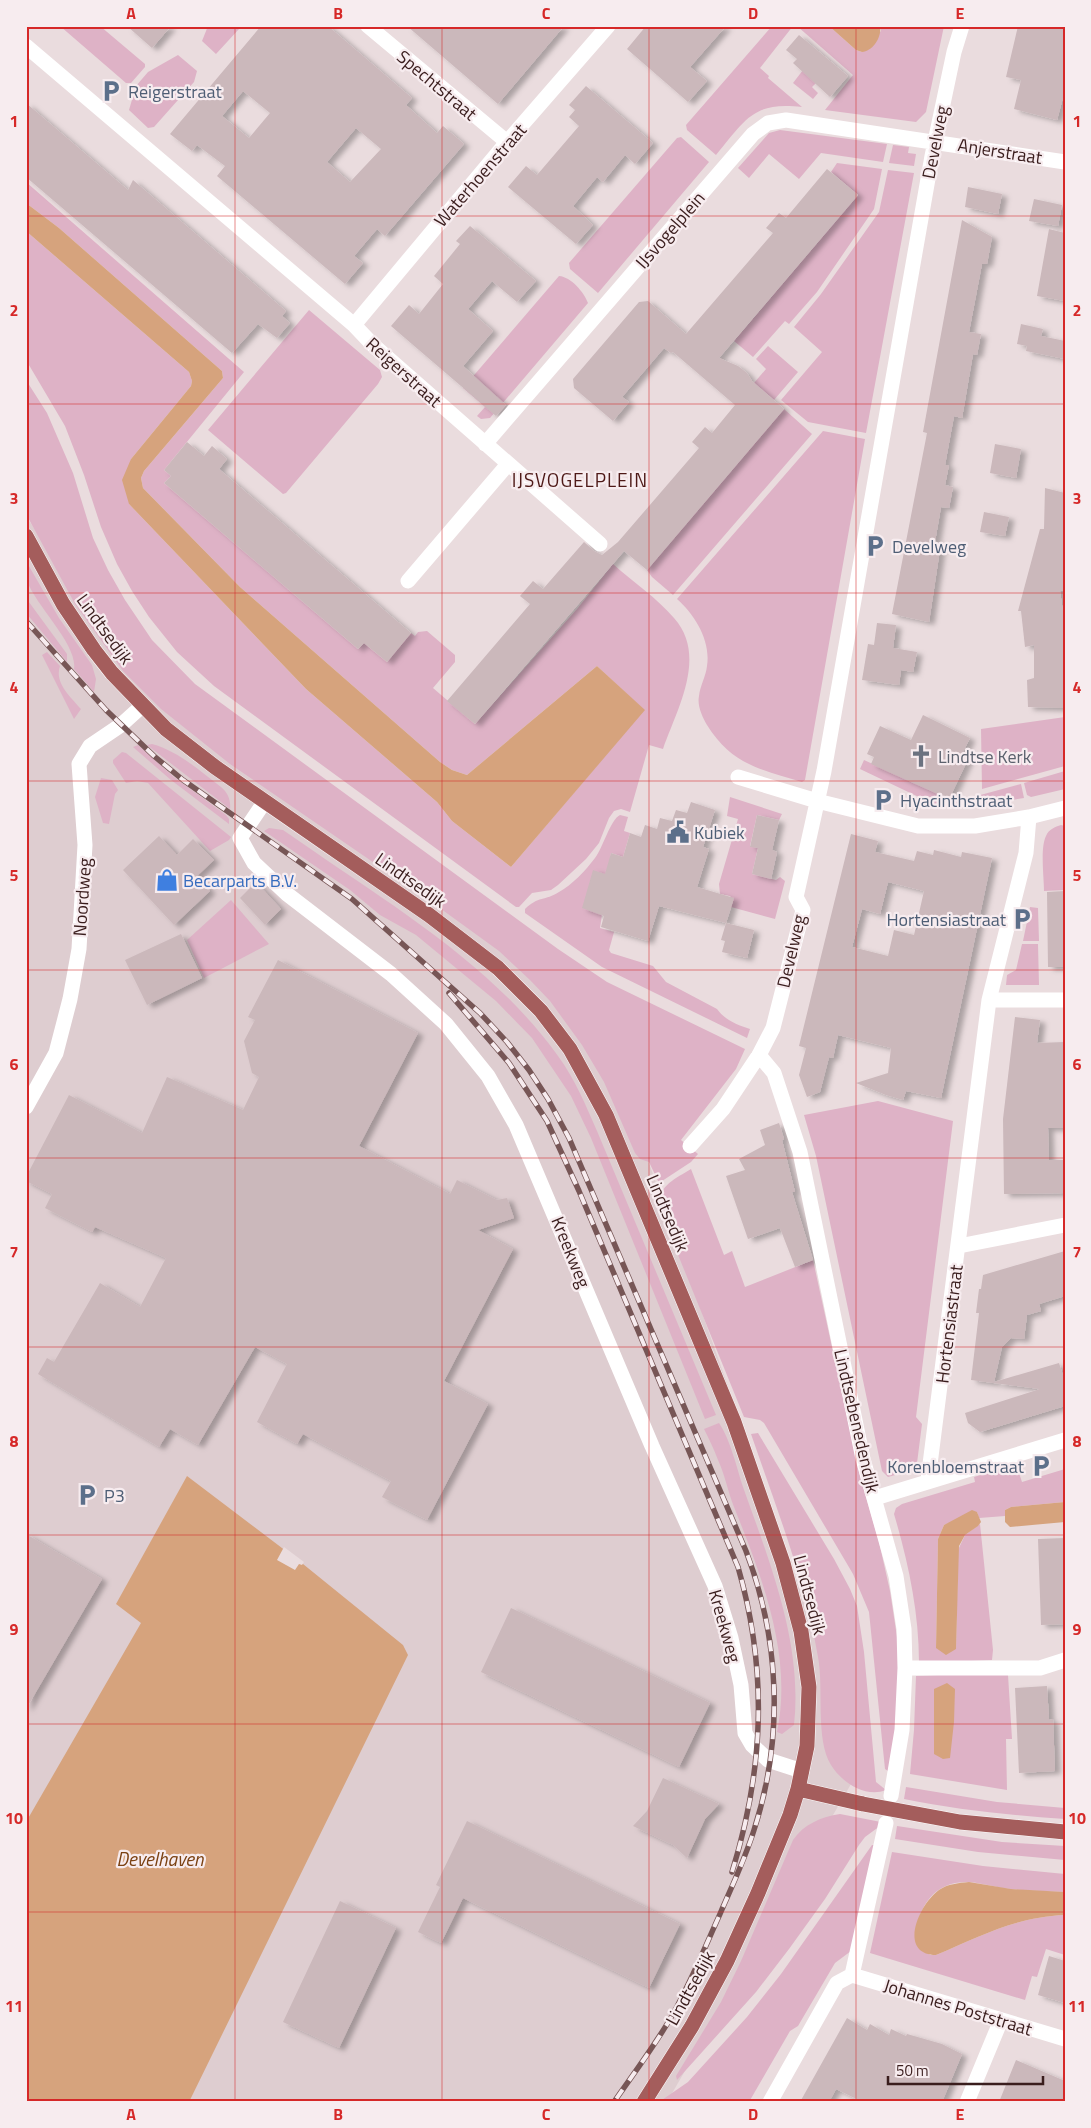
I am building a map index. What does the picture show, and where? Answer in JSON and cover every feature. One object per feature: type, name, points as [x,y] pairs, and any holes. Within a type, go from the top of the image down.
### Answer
[{"type":"main road","name":"Lindtsedijk","points":[[26,536],[77,626],[112,673],[142,706],[190,748],[429,915],[498,968],[541,1011],[570,1049],[583,1070],[616,1138],[730,1413],[783,1562],[800,1624],[808,1671],[807,1746],[798,1789],[765,1876],[727,1961],[692,2026],[644,2102]]},
{"type":"main road","points":[[798,1789],[863,1804],[960,1822],[1065,1832]]},
{"type":"street","name":"Spechtstraat","points":[[368,26],[507,142]]},
{"type":"street","name":"Waterhoenstraat","points":[[354,325],[507,142],[608,26]]},
{"type":"street","name":"Develweg","points":[[690,1146],[723,1108],[760,1055],[773,1028],[803,910],[796,897],[825,761],[935,141],[954,52],[962,26]]},
{"type":"street","name":"Reigerstraat","points":[[26,46],[354,325],[373,345],[485,444]]},
{"type":"street","name":"IJsvogelplein","points":[[485,444],[753,134],[768,123],[786,120],[935,141]]},
{"type":"street","name":"Anjerstraat","points":[[935,141],[1065,162]]},
{"type":"street","points":[[485,444],[600,544]]},
{"type":"street","points":[[408,581],[508,464]]},
{"type":"street","name":"Noordweg","points":[[26,1108],[56,1053],[70,999],[78,949],[85,845],[79,764],[90,746],[120,725],[142,706]]},
{"type":"street","points":[[738,777],[817,801],[918,826],[976,826],[1029,817],[1065,808]]},
{"type":"street","name":"Kreekweg","points":[[264,801],[240,838],[254,863],[288,894],[391,974],[446,1024],[488,1076],[516,1126],[648,1437],[714,1586],[731,1638],[741,1685],[745,1734],[752,1745],[768,1760],[802,1771]]},
{"type":"street","name":"Hortensiastraat","points":[[928,1480],[989,1000],[1026,853],[1029,817]]},
{"type":"street","points":[[989,1000],[1065,1000]]},
{"type":"street","name":"Lindtsebenedendijk","points":[[760,1055],[774,1073],[800,1152],[863,1459],[896,1576],[904,1629],[906,1668],[902,1730],[891,1796]]},
{"type":"street","points":[[959,1246],[1065,1225]]},
{"type":"street","points":[[875,1498],[928,1480],[1065,1440]]},
{"type":"street","points":[[906,1668],[1040,1668],[1065,1660]]},
{"type":"street","points":[[770,2102],[837,1983],[852,1975],[886,1823]]},
{"type":"street","name":"Johannes Poststraat","points":[[852,1975],[1065,2039]]},
{"type":"street","points":[[967,2102],[1001,2020]]},
{"type":"shaded area","points":[[60,26],[100,26],[145,64],[145,67],[131,83],[126,83]]},
{"type":"shaded area","points":[[208,26],[252,26],[250,29],[239,29],[216,54],[202,41]]},
{"type":"shaded area","points":[[772,26],[793,26],[760,68],[769,76],[768,78],[802,107],[785,106],[761,110],[743,123],[716,155],[687,130],[686,125]]},
{"type":"shaded area","points":[[797,26],[829,26],[856,50],[862,52],[881,31],[880,26],[944,26],[926,112],[916,122],[825,110],[853,75]]},
{"type":"shaded area","points":[[178,55],[197,71],[194,82],[154,127],[148,128],[129,110],[136,86],[148,72]]},
{"type":"shaded area","points":[[803,70],[817,82],[812,87],[818,93],[813,99],[793,83]]},
{"type":"shaded area","points":[[780,130],[887,144],[883,162],[821,153],[799,179],[769,154],[749,178],[738,168],[769,133]]},
{"type":"shaded area","points":[[681,137],[709,162],[598,293],[570,269],[569,263],[677,138]]},
{"type":"shaded area","points":[[893,145],[909,147],[908,153],[916,154],[914,166],[889,163]]},
{"type":"shaded area","points":[[837,163],[882,169],[874,209],[817,292],[789,324],[785,321],[753,357],[734,341],[858,195],[831,172]]},
{"type":"shaded area","points":[[888,170],[914,173],[866,433],[808,422],[781,400],[822,352],[794,327],[821,294],[879,212]]},
{"type":"shaded area","points":[[26,182],[244,372],[164,470],[171,476],[164,483],[358,649],[364,643],[387,662],[411,633],[415,636],[418,632],[427,631],[455,655],[455,662],[433,688],[475,724],[577,609],[613,564],[653,597],[674,618],[684,633],[689,649],[689,666],[682,700],[663,749],[649,745],[630,812],[621,809],[614,811],[609,818],[599,843],[586,859],[558,885],[551,890],[532,893],[519,907],[516,907],[214,686],[177,652],[149,617],[117,564],[101,527],[65,426],[26,360],[26,231],[189,372],[192,381],[191,386],[131,459],[129,504],[306,689],[437,802],[452,821],[511,867],[644,710],[597,666],[467,775],[452,770],[440,762],[240,587],[143,488],[141,478],[144,471],[223,378],[222,371],[59,228],[26,203]]},
{"type":"shaded area","points":[[559,276],[568,279],[576,286],[588,303],[490,418],[481,419],[477,416],[485,407],[463,388]]},
{"type":"shaded area","points":[[309,310],[380,370],[382,377],[286,493],[283,494],[208,430]]},
{"type":"shaded area","points":[[768,346],[798,372],[774,400],[754,383],[766,369],[756,359]]},
{"type":"shaded area","points":[[26,380],[47,413],[73,473],[93,538],[108,570],[125,600],[152,640],[195,684],[558,949],[607,982],[745,1049],[736,1069],[681,1140],[698,1154],[691,1162],[659,1183],[649,1162],[640,1159],[635,1153],[604,1082],[582,1045],[550,1001],[530,980],[499,951],[437,906],[230,764],[161,709],[123,671],[75,604],[26,514]]},
{"type":"shaded area","points":[[784,409],[812,434],[673,595],[652,577],[647,570]]},
{"type":"shaded area","points":[[823,431],[865,439],[805,780],[802,782],[748,764],[726,749],[707,725],[700,711],[699,700],[707,666],[707,647],[700,629],[690,613],[677,599]]},
{"type":"shaded area","points":[[26,516],[124,666],[598,1019],[862,1765],[667,2102],[26,2102]]},
{"type":"shaded area","points":[[26,561],[59,618],[92,665],[96,679],[94,692],[74,669],[70,649],[32,591],[26,579]]},
{"type":"shaded area","points":[[26,598],[67,654],[67,662],[26,613]]},
{"type":"shaded area","points":[[47,652],[60,666],[59,678],[61,684],[81,709],[74,719],[42,655]]},
{"type":"shaded area","points":[[1065,717],[1065,766],[982,789],[981,729]]},
{"type":"shaded area","points":[[152,744],[180,756],[221,787],[226,792],[230,809],[147,745]]},
{"type":"shaded area","points":[[138,745],[174,777],[226,815],[229,819],[229,824],[171,780],[133,747]]},
{"type":"shaded area","points":[[122,752],[126,753],[231,837],[229,840],[210,851],[148,783],[137,781],[126,783],[113,763],[113,760]]},
{"type":"shaded area","points":[[864,760],[945,797],[951,803],[1021,784],[1024,798],[967,807],[927,808],[923,799],[860,769]]},
{"type":"shaded area","points":[[1065,771],[1065,789],[1031,797],[1027,795],[1024,783]]},
{"type":"shaded area","points":[[101,778],[112,780],[118,790],[115,794],[109,824],[103,823],[95,797]]},
{"type":"shaded area","points":[[730,797],[782,814],[779,820],[757,815],[750,846],[758,848],[752,874],[776,880],[780,877],[785,881],[775,919],[731,907],[733,901],[730,896],[720,894],[719,884],[738,819],[727,816]]},
{"type":"shaded area","points":[[620,815],[628,817],[624,831],[630,833],[623,857],[611,853],[600,928],[614,932],[609,950],[611,953],[653,966],[666,982],[717,1009],[732,1022],[750,1029],[747,1038],[602,967],[525,913],[525,909],[530,905],[564,889],[583,872],[598,853],[613,822]]},
{"type":"shaded area","points":[[1061,825],[1065,826],[1065,890],[1044,891],[1044,841],[1049,832]]},
{"type":"shaded area","points":[[269,828],[283,830],[404,913],[471,964],[532,1023],[558,1056],[575,1083],[589,1112],[716,1415],[705,1419],[591,1138],[571,1096],[532,1038],[496,1001],[416,935],[380,915],[350,890],[264,831]]},
{"type":"shaded area","points":[[231,900],[269,944],[204,978],[187,940]]},
{"type":"shaded area","points":[[1030,907],[1038,908],[1039,941],[1023,941]]},
{"type":"shaded area","points":[[1022,944],[1038,944],[1039,985],[1006,985],[1007,975],[1016,970]]},
{"type":"shaded area","points":[[878,1101],[953,1121],[916,1417],[922,1424],[917,1463],[913,1470],[888,1477],[882,1471],[816,1156],[804,1115]]},
{"type":"shaded area","points":[[691,1169],[724,1255],[732,1251],[745,1287],[813,1260],[861,1480],[879,1542],[890,1591],[897,1637],[899,1673],[897,1731],[888,1771],[885,1769],[869,1612],[853,1574],[764,1423],[760,1420],[744,1417],[659,1208],[661,1194],[668,1184]]},
{"type":"shaded area","points":[[719,1423],[730,1445],[764,1545],[789,1634],[794,1664],[796,1695],[794,1725],[782,1734],[777,1732],[781,1703],[781,1675],[772,1617],[755,1561],[723,1472],[704,1429]]},
{"type":"shaded area","points":[[758,1433],[834,1559],[857,1606],[864,1652],[876,1782],[886,1790],[871,1792],[848,1783],[836,1772],[826,1754],[821,1728],[820,1669],[812,1628],[798,1572],[751,1434]]},
{"type":"shaded area","points":[[1016,1464],[1022,1482],[1065,1469],[1065,1502],[1011,1507],[1005,1510],[1005,1516],[979,1518],[977,1512],[944,1525],[938,1539],[936,1648],[956,1649],[958,1550],[965,1535],[980,1524],[993,1650],[992,1660],[919,1662],[915,1606],[904,1550],[894,1514],[896,1508],[902,1504],[975,1482],[974,1477]]},
{"type":"shaded area","points":[[1006,1672],[1008,1675],[1012,1739],[1006,1739],[1007,1790],[910,1774],[916,1676]]},
{"type":"shaded area","points":[[906,1787],[997,1802],[1065,1808],[1065,1819],[984,1812],[904,1799]]},
{"type":"shaded area","points":[[840,1814],[881,1822],[880,1826],[865,1837],[859,1845],[825,1899],[756,1992],[677,2080],[676,2076],[721,2002],[741,1961],[793,1840],[797,1834],[814,1822]]},
{"type":"shaded area","points":[[897,1826],[1002,1842],[1065,1846],[1065,1860],[978,1852],[895,1839]]},
{"type":"shaded area","points":[[872,1845],[874,1845],[851,1951],[835,1963],[798,2026],[790,2031],[749,2102],[659,2102],[688,2082],[747,2017],[781,1974]]},
{"type":"shaded area","points":[[892,1852],[983,1866],[1065,1874],[1065,1892],[1011,1889],[969,1882],[946,1886],[938,1890],[925,1905],[917,1924],[915,1935],[930,1955],[936,1955],[983,1935],[1030,1919],[1065,1915],[1065,1955],[1046,1949],[1037,1977],[1032,1976],[1025,2000],[870,1953]]},
{"type":"water","points":[[829,26],[880,26],[880,35],[870,49],[862,52],[856,50]]},
{"type":"water","points":[[26,203],[59,228],[222,371],[223,378],[144,471],[141,478],[143,488],[240,587],[440,762],[452,770],[467,775],[597,666],[645,710],[511,867],[452,821],[437,802],[306,689],[129,504],[122,480],[131,459],[191,386],[192,381],[189,372],[26,231]]},
{"type":"water","name":"Develhaven","points":[[187,1476],[303,1564],[403,1645],[408,1655],[189,2102],[26,2102],[26,1822],[141,1623],[116,1604]]},
{"type":"water","points":[[1065,1502],[1065,1522],[1010,1527],[1005,1522],[1005,1510],[1011,1507]]},
{"type":"water","points":[[972,1510],[977,1512],[981,1522],[965,1535],[959,1546],[956,1649],[946,1655],[936,1648],[938,1539],[944,1525]]},
{"type":"water","points":[[947,1683],[955,1689],[954,1722],[950,1758],[943,1759],[934,1754],[934,1689]]},
{"type":"water","points":[[969,1882],[1011,1889],[1065,1892],[1065,1915],[1030,1919],[983,1935],[936,1955],[924,1952],[917,1946],[915,1927],[925,1906],[942,1888],[953,1884]]},
{"type":"pier","points":[[284,1547],[304,1562],[302,1565],[299,1564],[295,1570],[277,1560]]},
{"type":"building","points":[[127,26],[171,26],[152,48]]},
{"type":"building","points":[[261,26],[328,26],[412,98],[406,105],[437,133],[443,126],[464,144],[385,236],[377,229],[354,256],[363,263],[345,284],[217,176],[225,166],[197,145],[192,151],[170,134]],"holes":[[[243,91],[270,113],[249,138],[222,116]],[[356,128],[381,149],[350,182],[327,162]]]},
{"type":"building","points":[[407,26],[564,26],[498,104]]},
{"type":"building","points":[[646,26],[726,26],[690,67],[707,81],[688,102],[627,49]]},
{"type":"building","points":[[1018,26],[1065,26],[1065,90],[1057,120],[1014,109],[1021,80],[1006,77]]},
{"type":"building","points":[[799,35],[848,76],[830,97],[793,63],[797,59],[786,50]]},
{"type":"building","points":[[586,86],[653,143],[635,164],[625,155],[603,182],[597,177],[573,206],[593,225],[576,244],[508,187],[526,166],[537,175],[579,126],[569,117],[575,110],[569,105]]},
{"type":"building","points":[[26,103],[128,190],[133,180],[286,311],[282,316],[290,323],[277,338],[258,324],[232,353],[26,177]]},
{"type":"building","points":[[827,169],[858,195],[719,358],[738,366],[747,373],[752,381],[784,409],[647,570],[624,551],[475,724],[447,701],[530,604],[520,596],[533,581],[543,589],[584,542],[602,555],[618,542],[699,448],[692,442],[705,427],[712,433],[735,405],[673,352],[671,353],[664,348],[622,397],[629,402],[613,421],[574,388],[573,379],[639,302],[648,301],[686,334],[773,233],[766,228],[779,213],[786,218]]},
{"type":"building","points":[[968,187],[1002,194],[998,214],[965,207]]},
{"type":"building","points":[[1034,199],[1062,205],[1058,226],[1029,221]]},
{"type":"building","points":[[962,220],[992,237],[987,264],[982,264],[969,332],[981,334],[977,355],[973,354],[962,418],[954,416],[945,465],[949,465],[945,485],[953,487],[949,508],[941,507],[935,542],[941,543],[929,622],[892,614],[927,433],[923,432]]},
{"type":"building","points":[[470,226],[536,281],[517,302],[492,281],[468,309],[493,331],[463,366],[506,405],[496,416],[391,326],[409,305],[419,314],[443,284],[434,276],[460,244],[456,241]]},
{"type":"building","points":[[1049,229],[1065,233],[1065,301],[1037,296]]},
{"type":"building","points":[[1021,324],[1043,329],[1041,336],[1065,341],[1065,359],[1026,351],[1027,346],[1017,344]]},
{"type":"building","points":[[187,442],[204,456],[212,446],[227,459],[219,469],[411,633],[387,662],[364,643],[358,649],[164,483],[171,476],[164,470]]},
{"type":"building","points":[[995,444],[1021,449],[1016,478],[990,473]]},
{"type":"building","points":[[1045,488],[1065,493],[1065,591],[1060,591],[1065,626],[1065,708],[1028,707],[1027,680],[1034,678],[1034,645],[1025,647],[1021,611],[1018,611],[1040,529],[1044,529]]},
{"type":"building","points":[[984,512],[1009,517],[1005,536],[980,532]]},
{"type":"building","points":[[877,623],[896,625],[893,648],[917,652],[913,672],[901,670],[899,685],[862,680],[868,644],[874,645]]},
{"type":"building","name":"Lindtse Kerk","points":[[923,715],[970,738],[963,752],[970,755],[949,799],[871,764],[874,757],[867,754],[880,726],[911,740]]},
{"type":"building","points":[[691,802],[715,810],[703,847],[709,849],[697,887],[734,898],[726,923],[659,906],[648,941],[601,927],[604,916],[582,908],[593,870],[605,874],[611,853],[623,857],[630,833],[641,837],[645,825],[657,829],[660,818],[672,821],[676,810],[687,813]]},
{"type":"building","points":[[757,815],[779,820],[772,850],[777,852],[771,879],[752,874],[758,848],[750,847]]},
{"type":"building","points":[[851,834],[878,841],[875,852],[914,861],[917,851],[933,855],[934,850],[961,857],[962,852],[992,858],[941,1098],[906,1091],[903,1100],[856,1083],[888,1073],[891,1048],[838,1035],[833,1058],[829,1057],[820,1092],[807,1097],[799,1075],[806,1048],[799,1046]],"holes":[[[888,882],[924,891],[914,935],[894,930],[888,956],[852,947],[862,909],[880,914]]]},
{"type":"building","name":"Becarparts B.V.","points":[[159,836],[177,855],[193,839],[214,860],[197,876],[210,891],[174,925],[123,870]]},
{"type":"building","points":[[256,882],[281,909],[265,925],[240,898]]},
{"type":"building","points":[[1065,891],[1065,967],[1048,967],[1047,892]]},
{"type":"building","points":[[726,923],[754,930],[747,958],[722,952],[725,941],[721,940]]},
{"type":"building","points":[[181,934],[202,978],[147,1005],[125,960]]},
{"type":"building","points":[[278,960],[418,1033],[359,1146],[450,1194],[457,1180],[497,1200],[507,1198],[514,1218],[478,1230],[513,1249],[444,1381],[488,1404],[427,1520],[382,1497],[391,1481],[303,1434],[297,1444],[257,1422],[287,1364],[255,1347],[198,1445],[170,1429],[159,1447],[38,1374],[47,1358],[54,1362],[100,1283],[140,1307],[166,1258],[95,1227],[92,1232],[45,1208],[52,1194],[26,1181],[26,1177],[69,1095],[142,1133],[167,1077],[243,1110],[259,1077],[252,1073],[244,1041],[255,1020],[248,1017]]},
{"type":"building","points":[[1015,1017],[1040,1020],[1037,1043],[1065,1042],[1065,1128],[1048,1128],[1049,1160],[1065,1160],[1065,1193],[1004,1194],[1003,1119]]},
{"type":"building","points":[[779,1123],[795,1192],[792,1192],[813,1260],[795,1267],[780,1228],[748,1239],[726,1176],[745,1170],[739,1159],[765,1145],[760,1130]]},
{"type":"building","points":[[1065,1251],[1065,1296],[1039,1304],[1041,1311],[1027,1315],[1024,1339],[1011,1338],[1002,1347],[994,1382],[1059,1363],[1065,1382],[1065,1406],[980,1432],[968,1423],[965,1413],[1040,1389],[971,1380],[979,1313],[976,1313],[983,1275]]},
{"type":"building","points":[[26,1534],[102,1579],[26,1709]]},
{"type":"building","points":[[1065,1538],[1065,1624],[1041,1625],[1038,1539]]},
{"type":"building","points":[[511,1608],[710,1703],[679,1767],[481,1672]]},
{"type":"building","points":[[1047,1686],[1049,1720],[1053,1719],[1055,1771],[1019,1773],[1015,1688]]},
{"type":"building","points":[[663,1778],[719,1804],[705,1819],[687,1858],[673,1845],[633,1826],[647,1811]]},
{"type":"building","points":[[467,1821],[680,1924],[649,1988],[463,1898],[441,1943],[418,1932],[440,1887],[436,1885]]},
{"type":"building","points":[[340,1901],[396,1928],[339,2048],[283,2022]]},
{"type":"building","points":[[1049,1956],[1065,1961],[1065,2003],[1038,1995]]},
{"type":"building","points":[[847,2018],[867,2030],[870,2024],[889,2035],[891,2029],[906,2036],[907,2034],[942,2044],[962,2054],[942,2102],[863,2102],[836,2089],[829,2102],[800,2102]]},
{"type":"building","points":[[1016,2060],[1065,2081],[1065,2102],[999,2102]]},
{"type":"railway","points":[[26,621],[106,710],[154,756],[183,780],[352,899],[480,1013],[507,1042],[529,1070],[548,1099],[569,1138],[746,1551],[766,1619],[774,1689],[774,1725],[764,1795],[742,1862],[686,1990],[659,2036],[614,2102]]},
{"type":"railway","points":[[449,993],[509,1063],[547,1121],[579,1191],[738,1567],[748,1606],[754,1644],[758,1682],[758,1720],[751,1796],[732,1872]]},
{"type":"place","name":"Reigerstraat","points":[[111,91]]},
{"type":"place","name":"Develweg","points":[[875,546]]},
{"type":"place","name":"Lindtse Kerk","points":[[921,756]]},
{"type":"place","name":"Hyacinthstraat","points":[[883,800]]},
{"type":"place","name":"Kubiek","points":[[678,832]]},
{"type":"place","name":"Becarparts B.V.","points":[[167,880]]},
{"type":"place","name":"Hortensiastraat","points":[[1022,919]]},
{"type":"place","name":"Korenbloemstraat","points":[[1041,1466]]},
{"type":"place","name":"P3","points":[[87,1495]]},
{"type":"district","name":"IJSVOGELPLEIN","points":[[580,479]]}]
